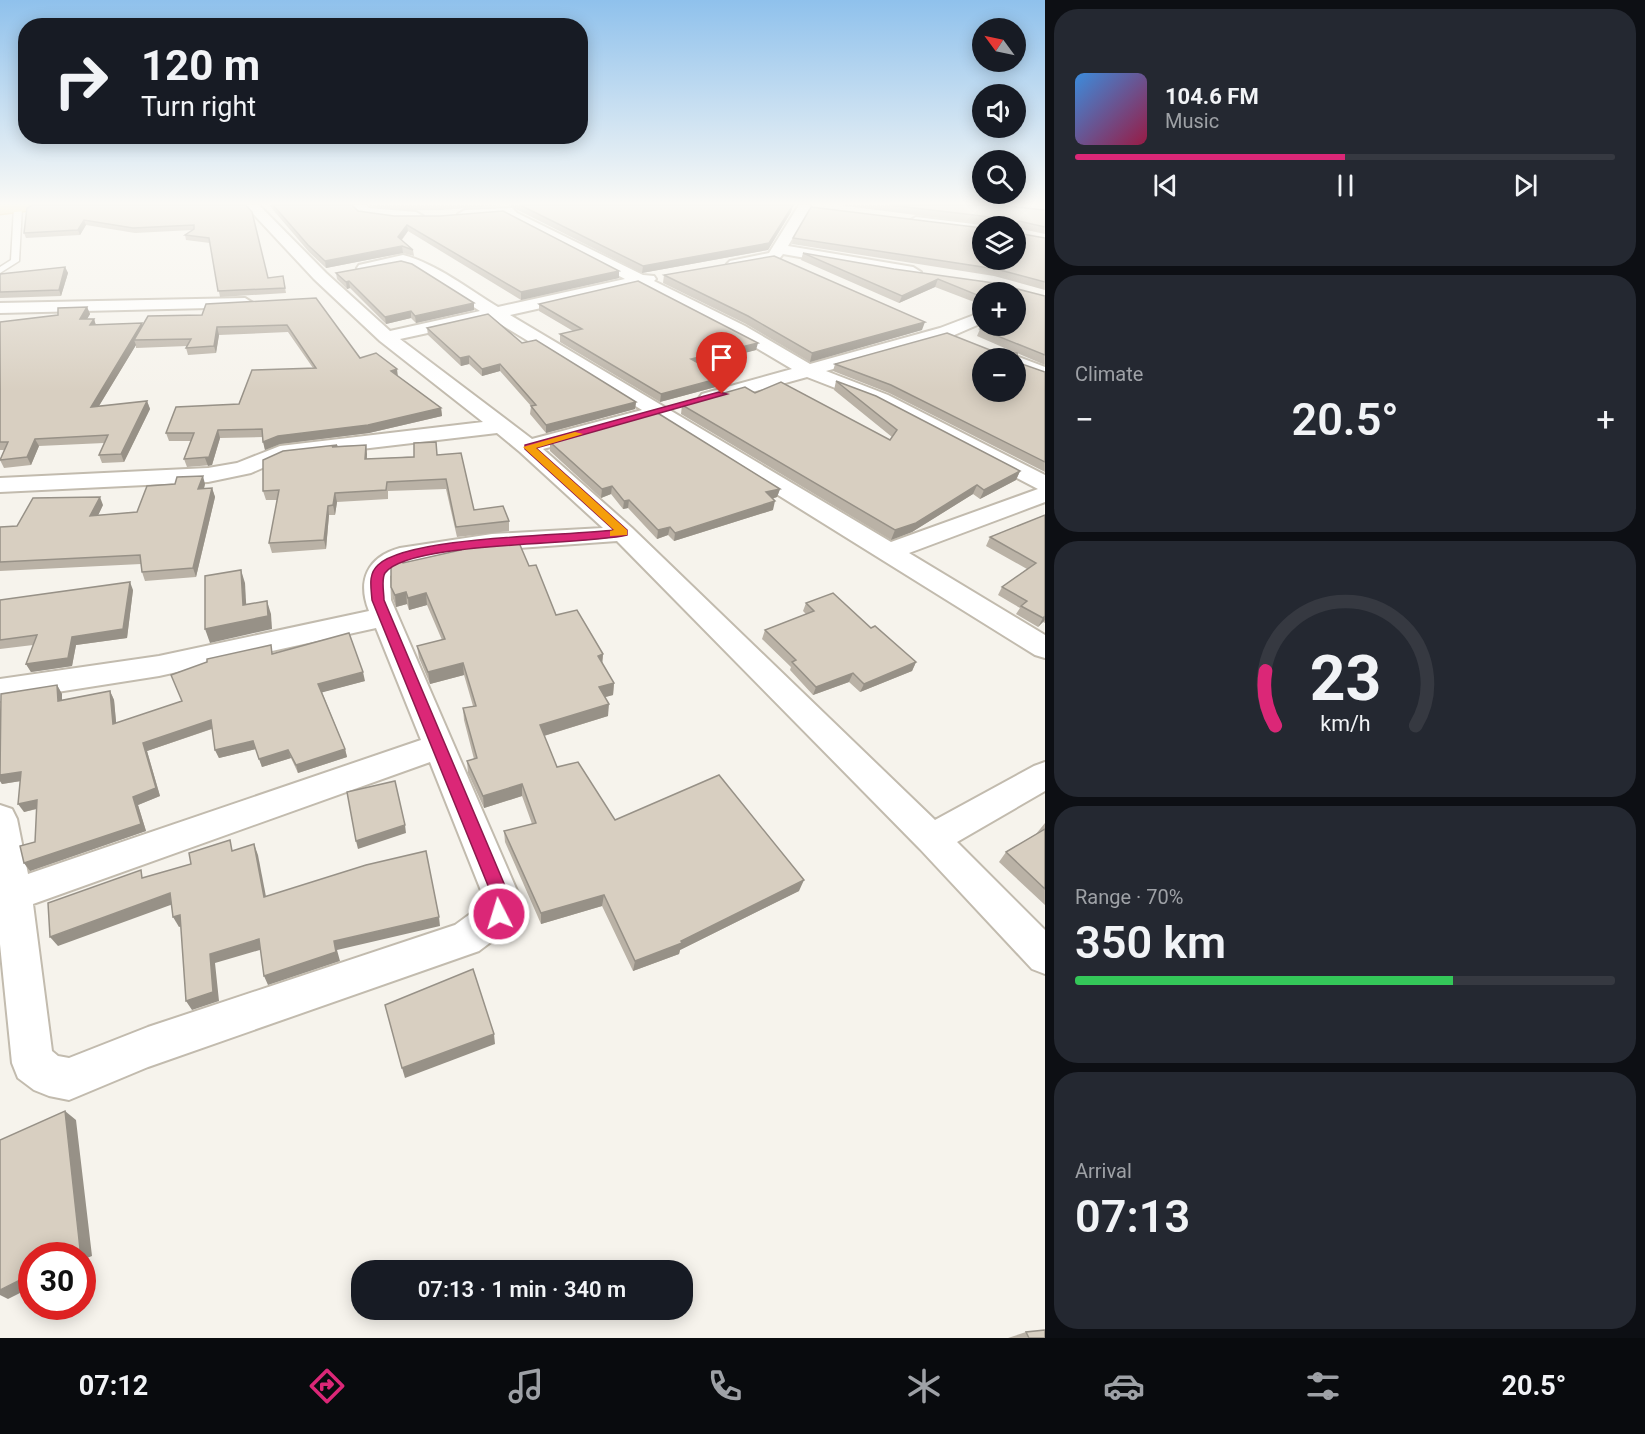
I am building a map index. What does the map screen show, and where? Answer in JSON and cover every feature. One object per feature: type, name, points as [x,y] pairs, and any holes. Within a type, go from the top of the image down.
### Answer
[{"type":"street","points":[[318,267],[386,337],[528,447],[623,533],[932,839],[1045,956]]},
{"type":"street","points":[[335,283],[381,267]]},
{"type":"street","points":[[422,267],[496,312],[675,408],[736,458],[1045,648]]},
{"type":"street","points":[[616,267],[739,330],[809,371],[881,399],[1045,484]]},
{"type":"street","points":[[800,267],[804,270]]},
{"type":"street","points":[[882,267],[926,274]]},
{"type":"street","points":[[386,337],[664,276]]},
{"type":"street","points":[[0,308],[262,302]]},
{"type":"street","points":[[916,320],[967,341]]},
{"type":"street","points":[[528,447],[809,371],[946,332],[972,321]]},
{"type":"street","points":[[1026,366],[1045,374]]},
{"type":"street","points":[[0,485],[208,475],[243,468],[280,452],[501,426]]},
{"type":"street","points":[[889,552],[1045,494]]},
{"type":"street","points":[[0,819],[10,859],[23,1012],[33,1063],[49,1076],[69,1079],[148,1047],[466,939],[499,914],[500,893],[378,600],[377,576],[382,568],[400,556],[492,542],[577,538],[623,533]]},
{"type":"street","points":[[0,690],[159,666],[386,617]]},
{"type":"street","points":[[13,895],[439,746]]},
{"type":"street","points":[[932,839],[1045,776]]},
{"type":"building","points":[[65,267],[59,290],[0,292],[0,274]]},
{"type":"building","points":[[214,267],[265,267],[268,278],[283,276],[285,288],[218,291]]},
{"type":"building","points":[[366,267],[417,267],[474,303],[415,316],[411,311],[385,317],[349,281],[346,282],[336,273]]},
{"type":"building","points":[[479,267],[612,267],[619,271],[521,292]]},
{"type":"building","points":[[708,267],[800,267],[925,322],[812,353],[748,316],[664,275]]},
{"type":"building","points":[[836,267],[885,267],[987,282],[972,282],[972,293],[938,279],[902,296]]},
{"type":"building","points":[[1045,267],[1045,282],[1000,270]]},
{"type":"building","points":[[638,281],[758,343],[691,359],[724,377],[661,394],[560,334],[582,329],[539,304]]},
{"type":"building","points":[[1026,291],[1045,296],[1045,355],[998,336],[1026,336]]},
{"type":"building","points":[[316,298],[360,358],[376,353],[397,369],[391,371],[441,408],[368,425],[278,436],[263,442],[262,429],[218,430],[209,457],[184,459],[194,433],[166,433],[176,407],[239,404],[252,370],[316,368],[287,325],[217,327],[214,346],[186,348],[191,339],[134,340],[148,316],[202,315],[206,304]]},
{"type":"building","points":[[87,307],[80,319],[94,319],[90,325],[142,323],[91,407],[147,401],[121,454],[99,455],[108,435],[35,439],[27,457],[0,460],[8,442],[0,442],[0,322],[58,315],[58,308]]},
{"type":"building","points":[[488,314],[522,343],[536,340],[636,402],[546,425],[531,406],[536,405],[500,364],[482,369],[469,356],[460,358],[427,328]]},
{"type":"building","points":[[947,333],[985,348],[972,348],[972,402],[1026,402],[1026,365],[1045,372],[1045,462],[891,385],[835,364]]},
{"type":"building","points":[[836,381],[876,396],[1020,471],[984,490],[977,485],[916,523],[895,530],[682,405],[745,387],[755,393],[781,382],[890,440],[897,430]]},
{"type":"building","points":[[656,412],[780,489],[766,492],[775,501],[675,533],[670,527],[658,530],[629,500],[624,501],[612,486],[602,489],[550,442]]},
{"type":"building","points":[[436,442],[437,455],[461,453],[474,510],[503,506],[509,521],[456,527],[446,479],[387,482],[386,490],[335,493],[333,505],[328,506],[324,540],[269,543],[279,490],[263,491],[263,460],[283,451],[337,445],[332,447],[366,445],[365,459],[414,457],[414,443]]},
{"type":"building","points":[[203,476],[198,489],[212,488],[193,568],[142,572],[140,555],[0,562],[0,527],[17,526],[33,498],[100,497],[90,516],[137,512],[147,486],[175,484],[177,477]]},
{"type":"building","points":[[1045,515],[1045,616],[1043,618],[1021,606],[1027,601],[1002,587],[1036,563],[990,537]]},
{"type":"building","points":[[517,538],[529,566],[536,565],[556,615],[577,610],[603,654],[598,656],[614,683],[599,687],[609,704],[540,725],[557,767],[578,762],[615,820],[719,775],[804,880],[681,941],[682,943],[635,961],[604,895],[541,913],[504,831],[536,823],[522,784],[483,796],[467,761],[477,758],[463,708],[476,706],[463,663],[428,672],[417,646],[445,639],[426,593],[408,598],[406,592],[395,595],[391,587],[391,565],[393,563],[402,561],[403,563],[461,550],[460,545]]},
{"type":"building","points":[[241,570],[243,605],[267,601],[268,616],[205,629],[205,576]]},
{"type":"building","points":[[130,582],[123,629],[72,637],[68,658],[26,664],[37,635],[0,640],[0,600]]},
{"type":"building","points":[[833,593],[871,628],[875,626],[916,662],[864,684],[853,673],[816,687],[792,662],[796,660],[765,630],[814,611],[806,603]]},
{"type":"building","points":[[349,633],[363,672],[318,684],[345,749],[296,765],[288,750],[259,759],[253,741],[215,750],[211,720],[143,743],[156,788],[133,797],[141,824],[24,863],[20,846],[35,842],[37,800],[18,804],[21,772],[0,775],[1,694],[57,685],[58,701],[110,691],[113,724],[182,701],[171,675],[207,662],[207,659],[271,645],[272,654]]},
{"type":"building","points":[[395,781],[405,825],[356,841],[347,792]]},
{"type":"building","points":[[1045,829],[1045,889],[1006,852]]},
{"type":"building","points":[[230,840],[232,851],[254,844],[264,897],[366,865],[426,851],[439,917],[334,941],[336,952],[264,976],[259,939],[210,954],[213,992],[186,1001],[180,915],[173,917],[170,893],[50,937],[48,903],[141,870],[142,878],[191,864],[189,853]]},
{"type":"building","points":[[473,969],[494,1034],[402,1068],[385,1005]]},
{"type":"building","points":[[65,1111],[79,1242],[18,1242],[18,1281],[0,1290],[0,1140]]},
{"type":"building","points":[[1045,1330],[1045,1338],[1029,1338],[1026,1332]]},
{"type":"slow traffic","points":[[578,434],[528,447],[623,533],[614,534]]},
{"type":"route","points":[[499,914],[500,893],[378,600],[377,576],[382,568],[400,556],[492,542],[577,538],[623,533],[528,447],[722,394]]}]
